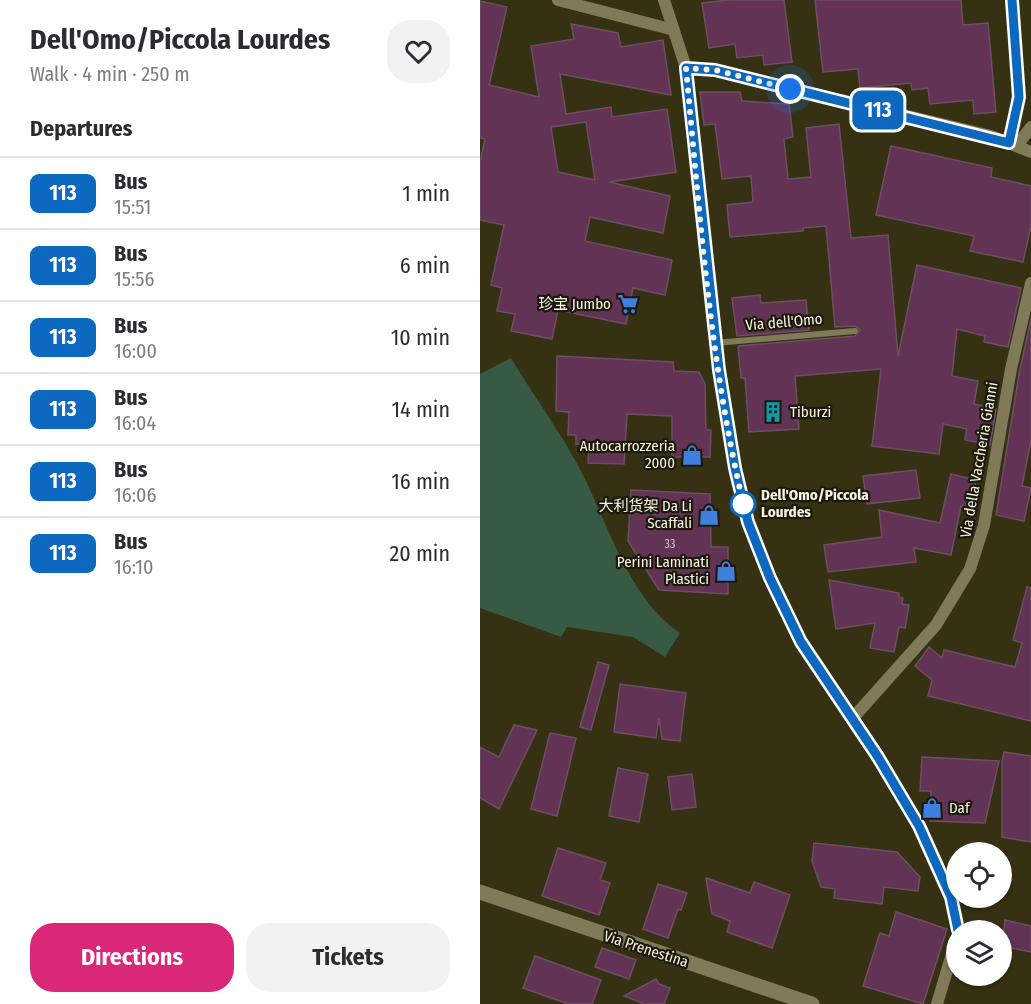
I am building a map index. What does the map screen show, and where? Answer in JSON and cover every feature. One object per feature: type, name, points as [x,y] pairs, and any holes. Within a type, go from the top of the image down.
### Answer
[{"type":"main road","name":"Via Prenestina","points":[[480,892],[812,1004]]},
{"type":"street","points":[[558,0],[674,30]]},
{"type":"street","points":[[664,0],[686,68],[715,343],[731,450],[748,522],[782,604],[820,674],[878,757],[933,854],[953,903],[956,920]]},
{"type":"street","points":[[1009,143],[1025,98],[1012,0]]},
{"type":"street","points":[[686,68],[715,70],[1009,143],[1031,153]]},
{"type":"street","points":[[1009,143],[1022,139],[1031,128]]},
{"type":"street","name":"Via della Vaccheria Gianni","points":[[852,719],[884,686],[954,598],[979,545],[1011,369],[1031,283]]},
{"type":"street","points":[[938,1004],[946,976]]},
{"type":"lane","name":"Via dell'Omo","points":[[715,343],[855,331]]},
{"type":"green space","points":[[511,358],[575,460],[634,582],[647,602],[680,633],[665,657],[633,637],[567,627],[561,637],[480,608],[480,374]]},
{"type":"building","points":[[729,0],[784,0],[792,62],[764,65],[763,55],[737,58],[735,44],[709,48],[702,3]]},
{"type":"building","points":[[815,0],[961,0],[963,25],[988,23],[996,112],[974,114],[973,100],[930,104],[928,88],[912,90],[911,83],[860,88],[858,69],[823,72]]},
{"type":"building","points":[[480,1],[507,7],[489,85],[539,97],[531,46],[574,39],[571,24],[618,33],[621,47],[663,40],[671,95],[560,74],[566,114],[611,107],[612,117],[667,109],[676,172],[609,182],[670,196],[663,233],[590,217],[585,241],[672,260],[665,295],[633,288],[626,324],[558,310],[552,339],[511,331],[515,314],[497,311],[502,288],[491,285],[504,225],[480,220],[480,162],[485,139],[480,138]],"holes":[[[586,122],[595,180],[558,172],[551,127]]]},
{"type":"building","points":[[700,92],[740,92],[742,101],[789,104],[793,137],[784,139],[788,179],[811,177],[806,128],[839,124],[851,238],[888,235],[898,356],[917,265],[1021,288],[1008,347],[984,342],[985,336],[957,329],[952,376],[978,381],[974,404],[996,409],[990,445],[965,440],[967,429],[943,424],[939,454],[872,446],[881,369],[795,376],[799,429],[749,432],[745,378],[741,378],[738,346],[855,336],[860,330],[855,326],[835,327],[826,226],[803,228],[803,231],[730,237],[727,205],[753,202],[751,176],[722,179],[715,124],[704,125]]},
{"type":"building","points":[[891,146],[992,168],[991,177],[1031,186],[1031,226],[1023,262],[970,251],[974,236],[876,215]]},
{"type":"building","points":[[760,295],[761,303],[806,300],[809,330],[737,336],[732,298]]},
{"type":"building","points":[[1031,319],[1031,440],[1022,486],[1031,488],[1024,521],[996,515],[1019,374]]},
{"type":"building","points":[[557,356],[673,362],[674,371],[699,372],[705,384],[706,430],[711,430],[710,457],[672,457],[672,416],[627,414],[624,464],[588,463],[589,445],[576,444],[576,435],[568,435],[569,412],[556,411]]},
{"type":"building","points":[[916,470],[920,498],[867,504],[863,476]]},
{"type":"building","points":[[951,474],[976,480],[970,508],[961,506],[951,555],[914,548],[916,562],[828,572],[824,545],[882,537],[879,510],[940,523]]},
{"type":"building","points":[[631,490],[710,494],[711,547],[728,547],[728,594],[659,590],[628,541]]},
{"type":"building","points":[[829,580],[899,593],[899,597],[903,598],[902,604],[909,605],[905,628],[899,627],[894,652],[870,648],[875,623],[836,629]]},
{"type":"building","points":[[1027,587],[1031,588],[1031,721],[928,696],[932,680],[915,666],[929,647],[942,658],[944,650],[1015,667],[1022,643],[1013,640]]},
{"type":"building","points":[[598,662],[609,665],[591,730],[580,727]]},
{"type":"building","points":[[620,684],[686,693],[680,741],[662,739],[659,718],[656,738],[614,732]]},
{"type":"building","points":[[514,725],[537,730],[499,809],[480,798],[480,747],[499,757]]},
{"type":"building","points":[[550,733],[576,738],[557,816],[531,809]]},
{"type":"building","points":[[1004,752],[1031,756],[1031,842],[1002,837]]},
{"type":"building","points":[[922,757],[999,761],[985,823],[930,821],[931,791],[920,791]]},
{"type":"building","points":[[618,768],[648,774],[639,822],[609,816]]},
{"type":"building","points":[[692,774],[696,807],[672,810],[668,777]]},
{"type":"building","points":[[814,843],[897,852],[920,877],[918,891],[884,887],[882,904],[834,898],[835,889],[821,887],[812,861]]},
{"type":"building","points":[[558,848],[606,863],[600,880],[610,883],[599,915],[542,896]]},
{"type":"building","points":[[706,878],[750,893],[754,882],[790,895],[772,948],[727,932],[730,921],[712,914]]},
{"type":"building","points":[[658,884],[687,893],[681,910],[678,909],[668,938],[643,929]]},
{"type":"building","points":[[896,912],[946,929],[923,1004],[863,986],[880,933],[889,936]]},
{"type":"building","points":[[1012,922],[1031,926],[1031,952],[1012,948]]},
{"type":"building","points":[[602,948],[636,960],[629,979],[595,967]]},
{"type":"building","points":[[535,956],[601,980],[592,1004],[568,1004],[523,988]]},
{"type":"building","points":[[656,979],[659,984],[670,988],[664,1004],[645,1004],[624,996]]},
{"type":"bus line","name":"113","points":[[957,920],[951,897],[919,826],[878,757],[820,674],[801,642],[770,578],[748,522],[735,468],[719,370],[686,68],[715,70],[991,136],[1009,143],[1019,97],[1012,0]]},
{"type":"place","name":"珍宝 Jumbo","points":[[628,304]]},
{"type":"place","name":"Tiburzi","points":[[773,412]]},
{"type":"place","name":"Autocarrozzeria 2000","points":[[692,455]]},
{"type":"place","name":"Dell'Omo/Piccola Lourdes","points":[[743,504]]},
{"type":"place","name":"大利货架 Da Li Scaffali","points":[[709,515]]},
{"type":"place","name":"Perini Laminati Plastici","points":[[726,571]]},
{"type":"place","name":"Daf","points":[[932,808]]},
{"type":"route","points":[[743,504],[745,511],[731,450],[719,370],[686,68],[715,70],[790,89]]}]
